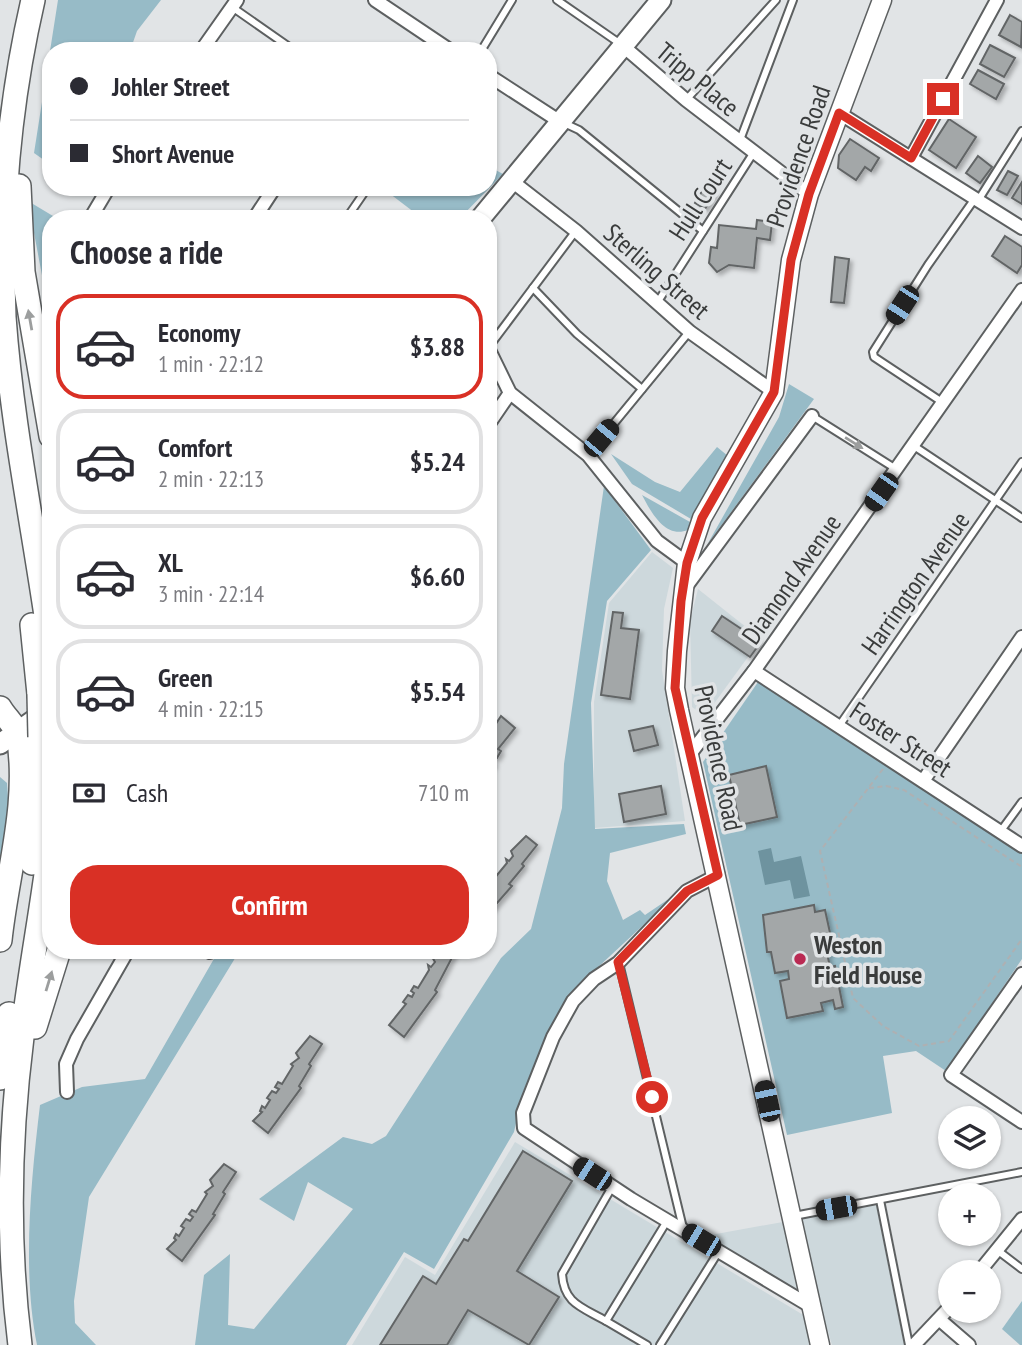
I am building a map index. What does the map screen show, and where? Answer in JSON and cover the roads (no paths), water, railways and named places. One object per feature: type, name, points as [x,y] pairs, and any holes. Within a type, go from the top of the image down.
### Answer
[{"type":"highway","points":[[0,86],[17,0]]},
{"type":"highway","points":[[33,0],[19,64],[7,149],[3,275],[11,388],[42,591]]},
{"type":"highway","points":[[40,0],[22,130],[19,215],[27,300],[42,385]]},
{"type":"highway","points":[[0,418],[42,682]]},
{"type":"highway","points":[[0,708],[9,738],[19,804],[0,940]]},
{"type":"highway","points":[[0,1078],[34,851],[42,723]]},
{"type":"highway","points":[[0,770],[14,786],[19,804]]},
{"type":"highway","points":[[20,1345],[10,1217],[16,1094],[42,903]]},
{"type":"highway","points":[[16,1094],[56,959]]},
{"type":"main road","points":[[488,210],[661,0]]},
{"type":"main road","name":"Providence Road","points":[[820,1345],[675,688],[682,591],[687,563],[702,518],[774,392],[791,260],[809,194],[882,0]]},
{"type":"main road","points":[[9,738],[42,704]]},
{"type":"street","points":[[375,0],[438,42]]},
{"type":"street","points":[[911,158],[997,0]]},
{"type":"street","points":[[208,42],[235,4]]},
{"type":"street","name":"Tripp Place","points":[[623,46],[686,100],[809,194]]},
{"type":"street","points":[[497,81],[562,123]]},
{"type":"street","points":[[839,113],[1022,228]]},
{"type":"street","name":"Sterling Street","points":[[513,182],[576,231],[690,332],[774,392]]},
{"type":"street","name":"Diamond Avenue","points":[[690,754],[754,671],[1022,290]]},
{"type":"street","points":[[497,366],[510,393],[588,455],[657,541],[687,563]]},
{"type":"street","points":[[497,412],[510,393]]},
{"type":"street","points":[[682,591],[812,416]]},
{"type":"street","points":[[923,781],[1022,637]]},
{"type":"street","name":"Foster Street","points":[[754,671],[1022,846]]},
{"type":"street","points":[[718,875],[687,891],[618,962],[594,979],[573,1001],[553,1037],[523,1113],[524,1128],[612,1187],[812,1307]]},
{"type":"street","points":[[67,1092],[66,1065],[76,1039],[123,959]]},
{"type":"street","points":[[1022,974],[951,1075],[1022,1122]]},
{"type":"street","points":[[989,1260],[1022,1219]]},
{"type":"street","points":[[915,1345],[938,1322]]},
{"type":"street","points":[[943,1323],[969,1345]]},
{"type":"lane","points":[[486,42],[512,0]]},
{"type":"lane","name":"Tripp Place","points":[[557,0],[623,46]]},
{"type":"lane","points":[[686,100],[776,0]]},
{"type":"lane","name":"Hull Court","points":[[739,142],[793,0]]},
{"type":"lane","points":[[235,4],[284,42]]},
{"type":"lane","points":[[562,123],[579,130],[703,230]]},
{"type":"lane","points":[[944,403],[874,357],[873,352],[928,265],[978,198],[1022,131]]},
{"type":"lane","name":"Hull Court","points":[[657,303],[754,152]]},
{"type":"lane","points":[[497,336],[576,231]]},
{"type":"lane","points":[[533,288],[576,334],[642,389]]},
{"type":"lane","points":[[588,455],[690,332]]},
{"type":"lane","points":[[812,416],[896,469]]},
{"type":"lane","points":[[914,446],[1022,518]]},
{"type":"lane","name":"Harrington Avenue","points":[[839,726],[1022,462]]},
{"type":"lane","points":[[1000,832],[1022,802]]},
{"type":"lane","points":[[618,962],[683,1230]]},
{"type":"lane","points":[[793,1216],[1022,1172]]},
{"type":"lane","points":[[612,1187],[562,1274],[563,1290],[572,1302],[647,1345]]},
{"type":"lane","points":[[880,1200],[909,1345]]},
{"type":"lane","points":[[606,1321],[668,1220]]},
{"type":"lane","points":[[997,1250],[1022,1269]]},
{"type":"lane","points":[[660,1345],[719,1251]]},
{"type":"place","name":"Weston Field House","points":[[800,959]]}]
